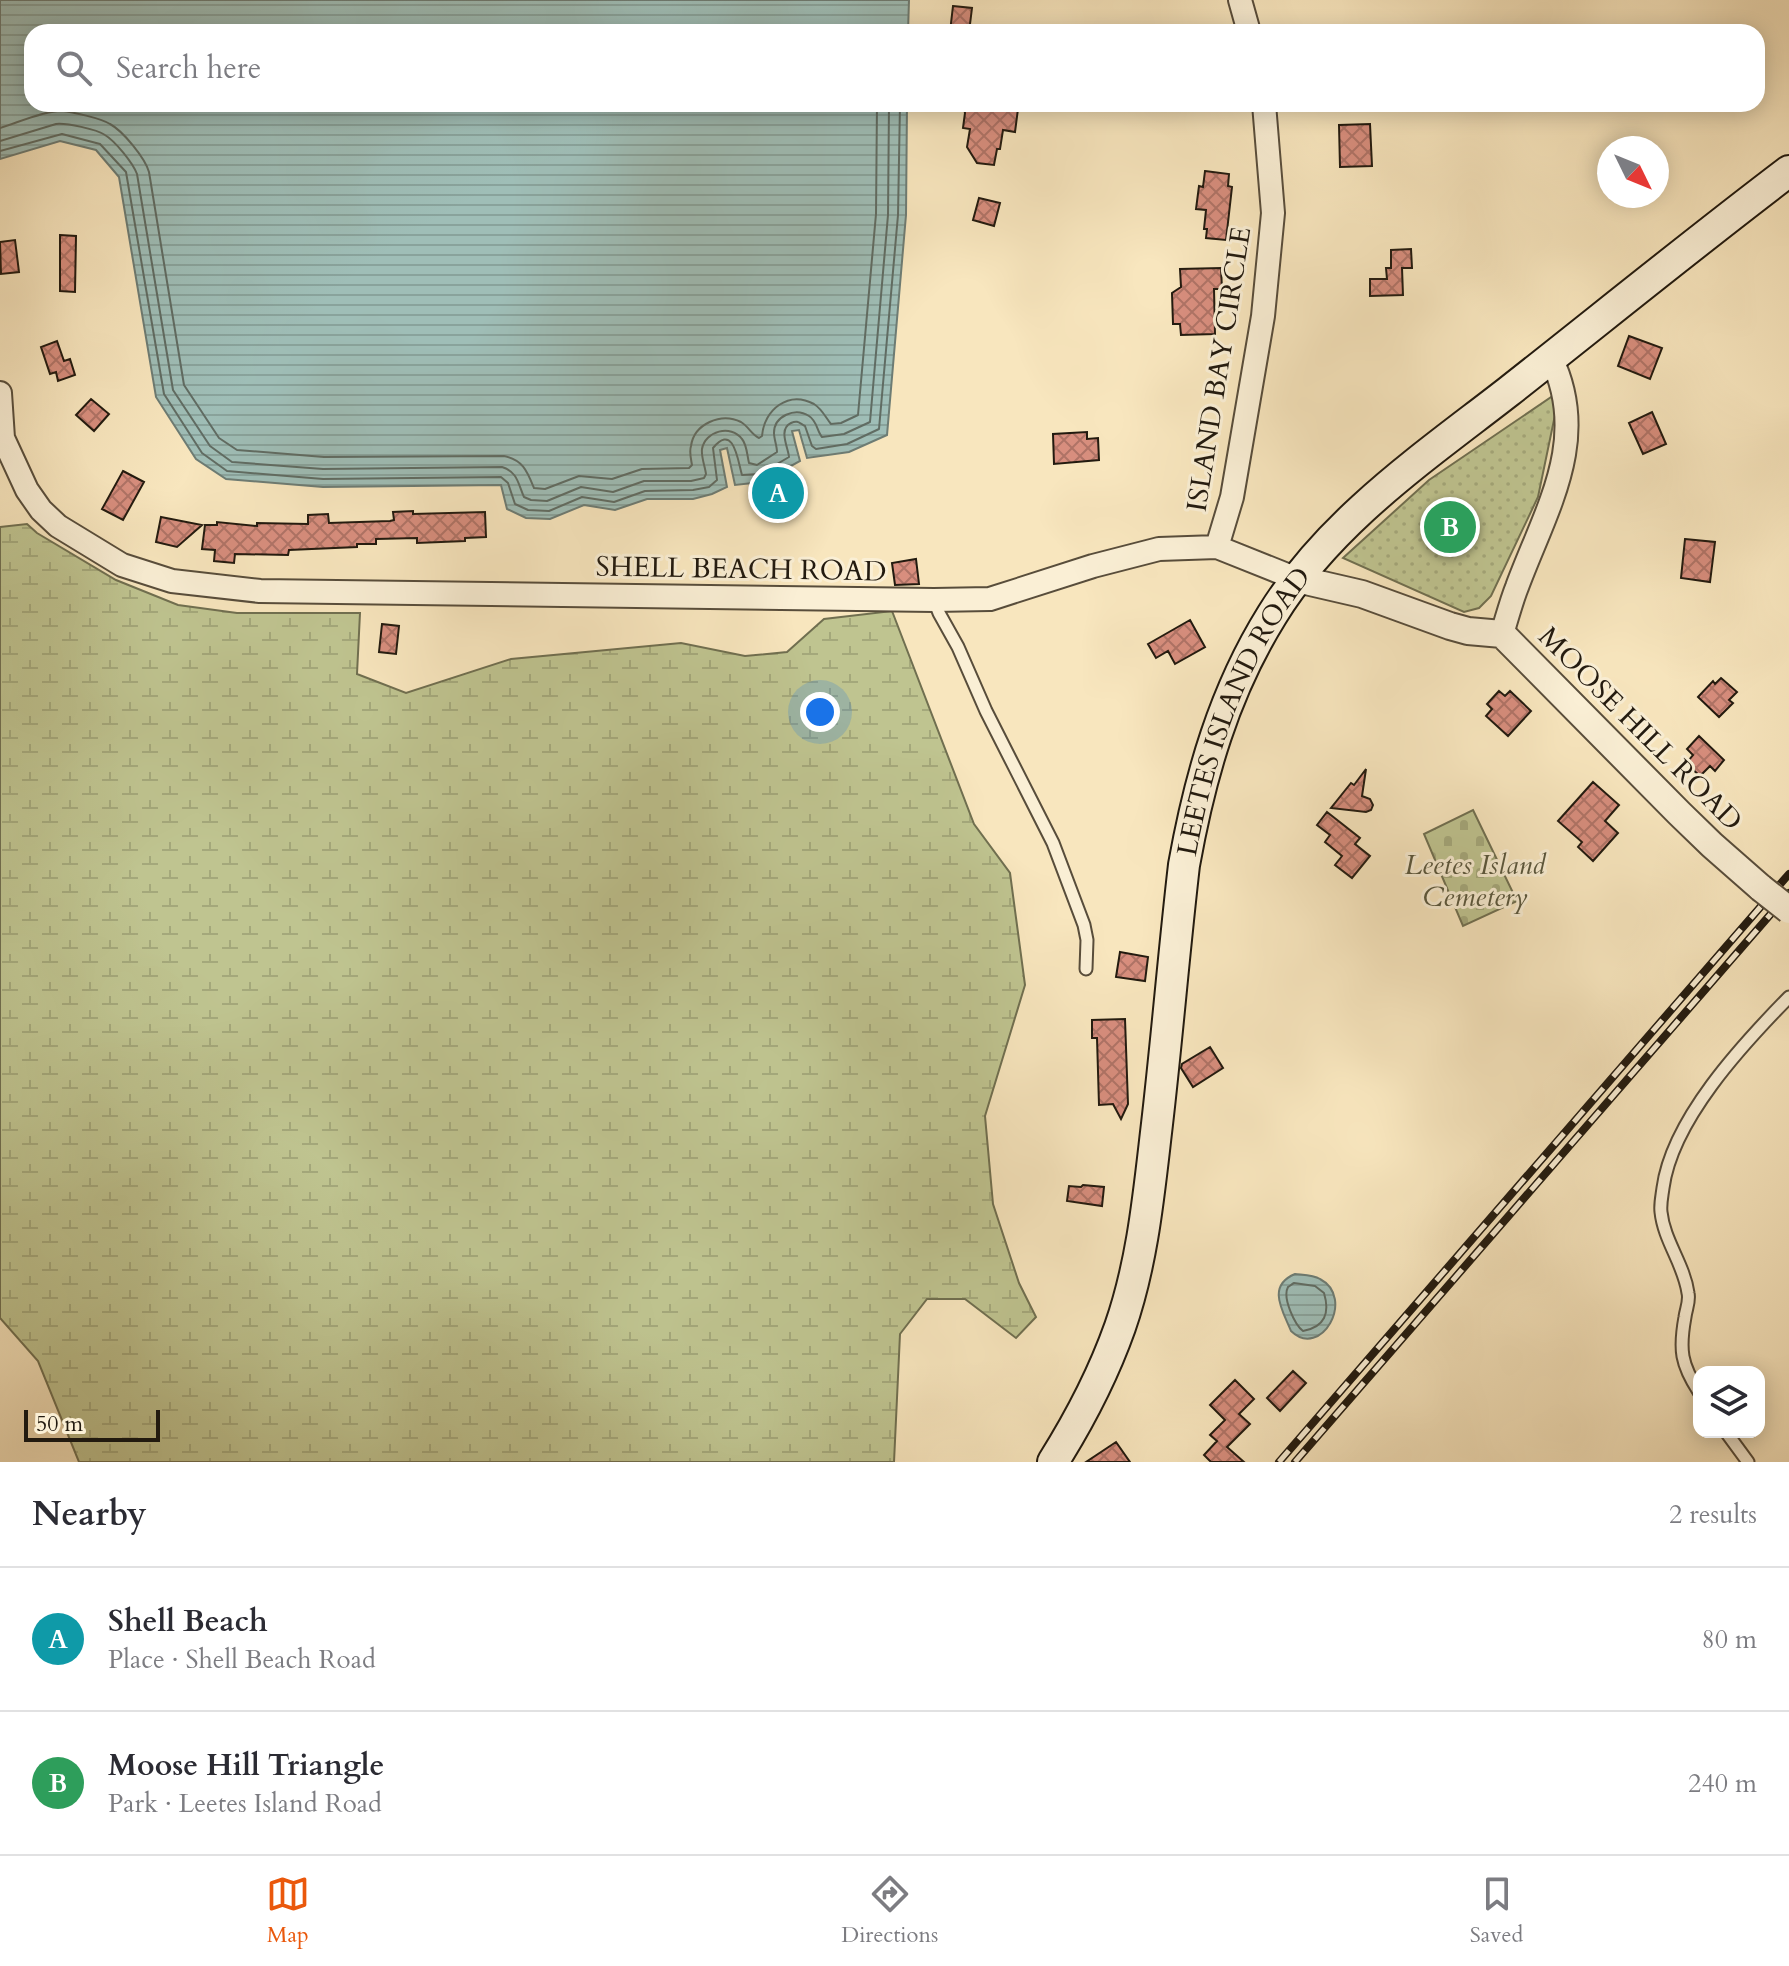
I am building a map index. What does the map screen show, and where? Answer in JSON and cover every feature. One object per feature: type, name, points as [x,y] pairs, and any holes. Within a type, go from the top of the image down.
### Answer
[{"type":"main road","name":"LEETES ISLAND ROAD","points":[[1053,1462],[1085,1408],[1122,1323],[1147,1214],[1184,865],[1193,814],[1219,722],[1235,682],[1272,613],[1324,547],[1355,515],[1418,462],[1789,171]]},
{"type":"street","points":[[1240,0],[1247,24]]},
{"type":"street","name":"ISLAND BAY CIRCLE","points":[[1217,547],[1232,497],[1263,316],[1273,213],[1265,112]]},
{"type":"street","points":[[1502,634],[1517,585],[1550,509],[1562,467],[1566,435],[1564,395],[1551,358]]},
{"type":"street","points":[[0,393],[2,438]]},
{"type":"street","name":"SHELL BEACH ROAD","points":[[2,438],[27,490],[41,510],[58,526],[122,565],[172,581],[260,591],[990,599],[1093,566],[1159,549],[1217,547],[1297,579]]},
{"type":"street","name":"MOOSE HILL ROAD","points":[[1297,579],[1362,594],[1468,631],[1502,634],[1712,845],[1789,910]]},
{"type":"lane","points":[[934,600],[1053,843],[1084,925],[1086,969]]},
{"type":"lane","points":[[1693,1382],[1681,1356],[1689,1296],[1664,1232],[1660,1208],[1664,1179],[1679,1133],[1739,1051],[1789,997]]},
{"type":"lane","points":[[1730,1438],[1748,1462]]},
{"type":"green space","points":[[1560,391],[1538,497],[1491,596],[1479,608],[1464,612],[1343,558],[1429,480]]},
{"type":"green space","points":[[27,524],[116,580],[178,605],[237,613],[360,613],[357,674],[406,693],[511,659],[681,643],[745,656],[787,652],[824,619],[892,611],[974,824],[1010,873],[1025,985],[985,1116],[993,1204],[1019,1283],[1036,1317],[1016,1338],[965,1299],[927,1299],[900,1334],[894,1462],[79,1462],[38,1361],[0,1318],[0,527]]},
{"type":"green space","name":"Leetes Island Cemetery","points":[[1473,810],[1517,901],[1463,926],[1424,834]]},
{"type":"water","points":[[0,0],[909,0],[908,24],[24,24],[24,112],[907,112],[906,215],[887,435],[849,452],[807,458],[799,430],[792,431],[800,461],[762,482],[735,485],[727,448],[720,450],[727,487],[712,494],[693,499],[647,499],[615,510],[584,505],[550,519],[526,518],[507,509],[501,485],[323,487],[226,479],[196,459],[156,397],[119,177],[96,150],[60,141],[0,159]]},
{"type":"water","points":[[1295,1274],[1320,1279],[1330,1288],[1335,1299],[1335,1311],[1330,1323],[1313,1338],[1302,1338],[1291,1331],[1279,1300],[1281,1285]]},
{"type":"building","points":[[953,6],[972,8],[970,24],[951,24]]},
{"type":"building","points":[[1018,112],[1015,132],[1003,130],[994,165],[977,163],[967,147],[970,129],[963,128],[965,113]]},
{"type":"building","points":[[1370,124],[1372,166],[1340,167],[1339,125]]},
{"type":"building","points":[[1205,171],[1229,174],[1228,186],[1232,187],[1226,240],[1206,238],[1206,210],[1196,209]]},
{"type":"building","points":[[979,198],[1000,203],[994,226],[973,220]]},
{"type":"building","points":[[60,235],[76,236],[75,292],[60,291]]},
{"type":"building","points":[[15,240],[19,272],[1,274],[0,242]]},
{"type":"building","points":[[1411,249],[1412,268],[1402,268],[1403,295],[1370,296],[1370,279],[1387,279],[1386,268],[1391,268],[1391,250]]},
{"type":"building","points":[[1221,268],[1222,289],[1214,289],[1215,334],[1181,335],[1180,324],[1173,324],[1172,293],[1181,287],[1180,269]]},
{"type":"building","points":[[1629,336],[1662,348],[1650,379],[1618,366]]},
{"type":"building","points":[[57,341],[64,361],[70,359],[75,375],[58,381],[56,372],[50,374],[41,347]]},
{"type":"building","points":[[91,399],[109,414],[94,431],[76,415]]},
{"type":"building","points":[[1652,412],[1666,444],[1643,454],[1629,423]]},
{"type":"building","points":[[1087,432],[1087,439],[1098,438],[1099,460],[1054,464],[1053,434]]},
{"type":"building","points":[[123,471],[144,482],[123,520],[102,509]]},
{"type":"building","points":[[413,511],[413,514],[485,512],[486,537],[417,543],[417,538],[376,539],[376,544],[289,550],[288,555],[235,554],[234,563],[214,561],[215,550],[202,549],[205,525],[217,525],[217,522],[257,526],[257,523],[308,524],[308,515],[328,514],[329,523],[390,521],[394,520],[393,512]]},
{"type":"building","points":[[161,517],[202,525],[177,547],[156,542]]},
{"type":"building","points":[[1685,539],[1715,542],[1710,582],[1681,578]]},
{"type":"building","points":[[916,559],[919,584],[895,585],[892,563]]},
{"type":"building","points":[[1190,620],[1205,647],[1175,664],[1168,651],[1156,658],[1148,644]]},
{"type":"building","points":[[382,624],[399,626],[396,654],[379,652]]},
{"type":"building","points":[[1721,678],[1737,692],[1729,700],[1733,703],[1719,717],[1698,697],[1713,681],[1715,684]]},
{"type":"building","points":[[1499,691],[1505,696],[1510,691],[1531,711],[1508,736],[1486,716],[1492,709],[1487,704]]},
{"type":"building","points":[[1699,736],[1724,760],[1715,771],[1710,766],[1700,776],[1689,766],[1693,755],[1687,749]]},
{"type":"building","points":[[1366,769],[1362,796],[1370,799],[1373,805],[1371,810],[1331,808],[1351,783],[1354,785]]},
{"type":"building","points":[[1593,782],[1619,805],[1605,821],[1618,833],[1593,861],[1578,847],[1582,842],[1558,821]]},
{"type":"building","points":[[1327,812],[1360,838],[1355,844],[1370,856],[1352,878],[1335,865],[1342,856],[1325,842],[1330,835],[1317,825]]},
{"type":"building","points":[[1120,952],[1148,957],[1145,981],[1116,977]]},
{"type":"building","points":[[1125,1019],[1128,1104],[1121,1119],[1113,1104],[1099,1105],[1097,1038],[1092,1038],[1092,1020]]},
{"type":"building","points":[[1210,1047],[1223,1068],[1193,1087],[1181,1068],[1182,1064]]},
{"type":"building","points":[[1069,1186],[1104,1187],[1102,1206],[1067,1201]]},
{"type":"building","points":[[1293,1371],[1306,1383],[1280,1411],[1267,1398]]},
{"type":"building","points":[[1235,1380],[1254,1399],[1239,1414],[1250,1424],[1227,1447],[1244,1462],[1211,1462],[1204,1455],[1217,1441],[1210,1435],[1225,1420],[1210,1405]]},
{"type":"building","points":[[1116,1442],[1130,1462],[1086,1462]]},
{"type":"railway","points":[[1279,1462],[1789,874]]},
{"type":"railway","points":[[1295,1462],[1789,893]]},
{"type":"place","name":"Shell Beach","points":[[778,493]]},
{"type":"place","name":"Moose Hill Triangle","points":[[1450,527]]}]
